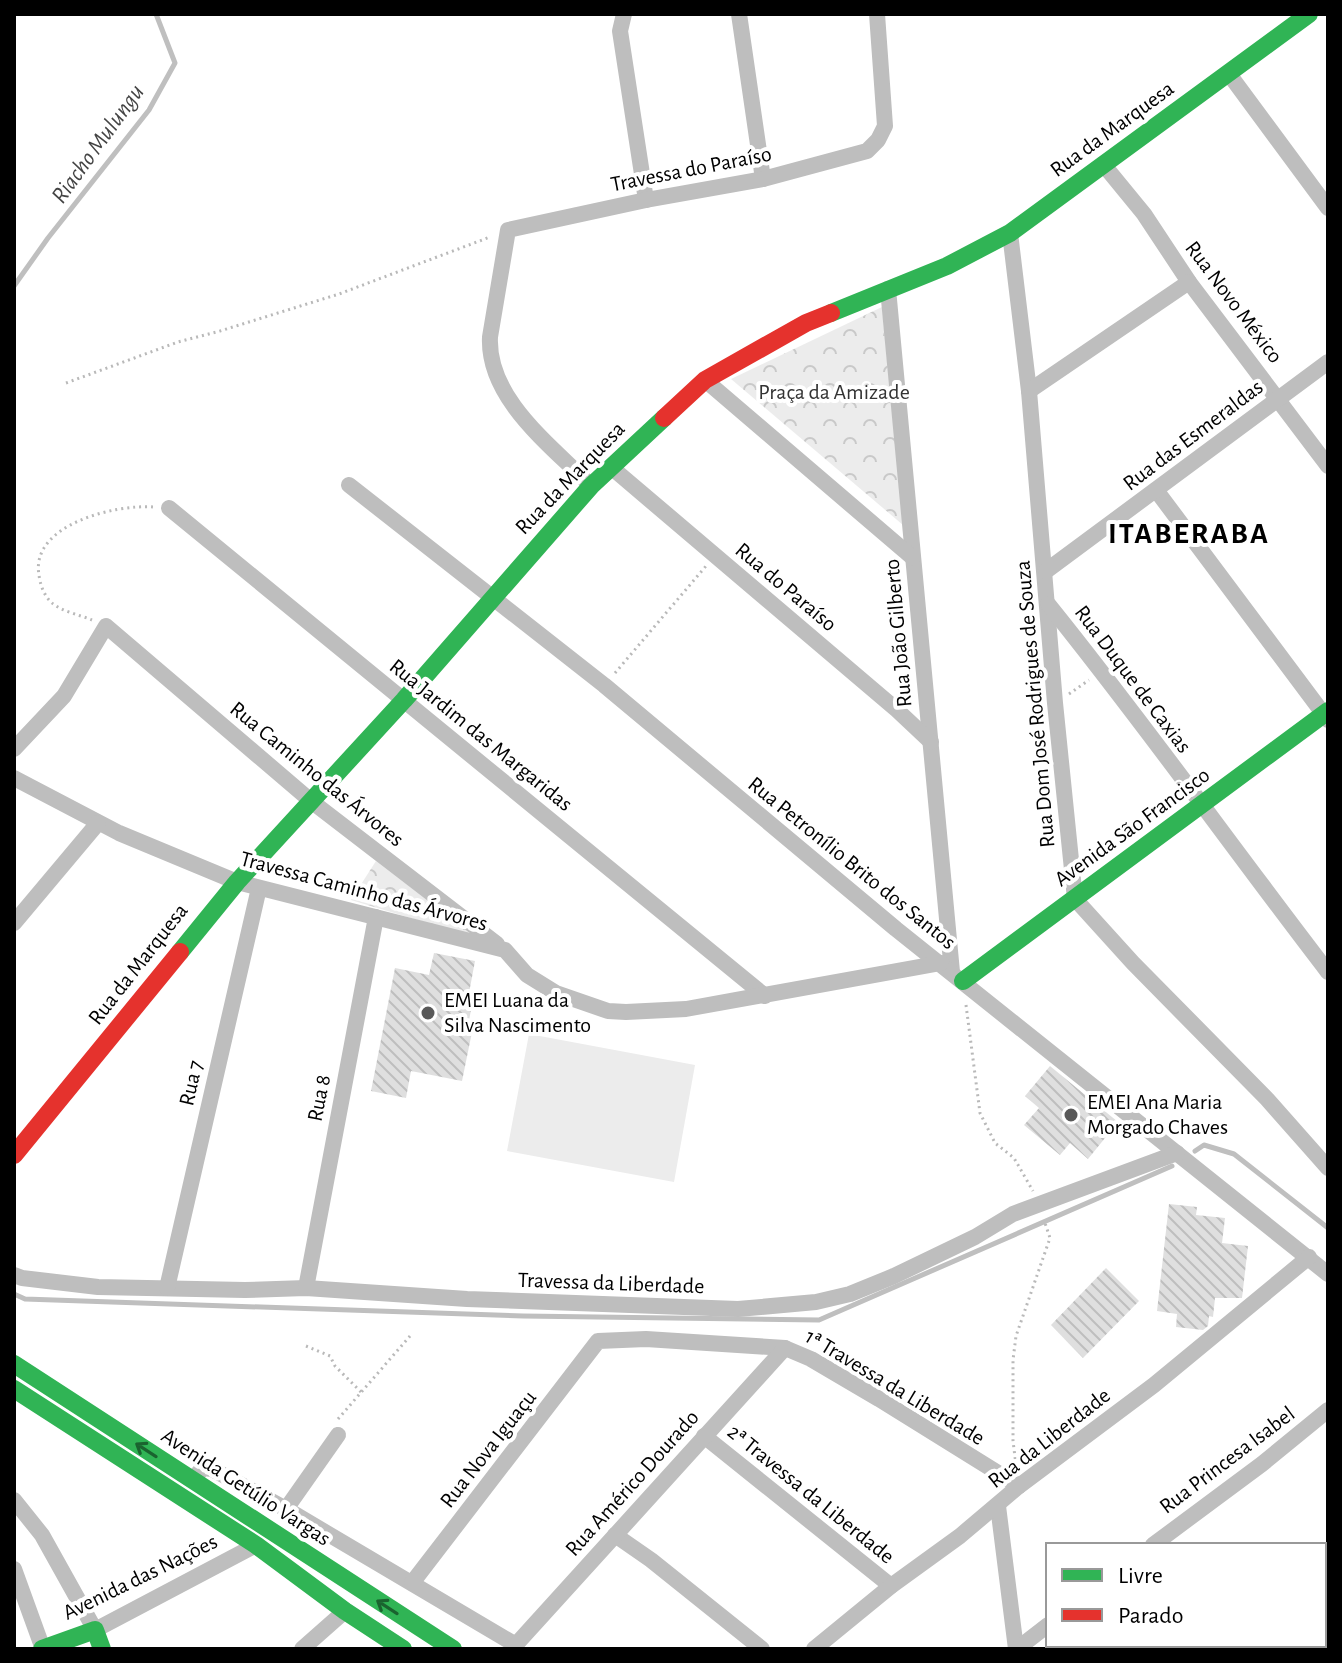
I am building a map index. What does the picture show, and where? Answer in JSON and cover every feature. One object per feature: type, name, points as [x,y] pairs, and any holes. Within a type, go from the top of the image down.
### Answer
[{"type":"main road","name":"Rua da Marquesa","points":[[14,1155],[237,882],[404,700],[591,486],[705,380],[806,323],[947,266],[1010,233],[1309,14]]},
{"type":"main road","name":"Avenida São Francisco","points":[[952,972],[1075,899],[1327,715]]},
{"type":"main road","name":"Avenida Getúlio Vargas","points":[[14,1364],[453,1649]]},
{"type":"main road","name":"Avenida Getúlio Vargas","points":[[14,1389],[256,1545],[345,1611],[403,1649]]},
{"type":"main road","name":"Avenida das Nações","points":[[42,1649],[95,1630]]},
{"type":"main road","points":[[95,1630],[102,1649]]},
{"type":"street","points":[[624,14],[620,31],[646,200]]},
{"type":"street","points":[[739,14],[763,179]]},
{"type":"street","name":"Travessa do Paraíso","points":[[508,230],[763,179],[867,151],[878,140],[885,126],[877,14]]},
{"type":"street","points":[[1229,74],[1328,208]]},
{"type":"street","name":"Rua Novo México","points":[[1103,164],[1144,214],[1189,282],[1328,466]]},
{"type":"street","points":[[508,230],[490,337],[489,350],[495,375],[521,413],[591,486]]},
{"type":"street","name":"Rua Dom José Rodrigues de Souza","points":[[1010,233],[1029,391],[1075,899]]},
{"type":"street","points":[[1029,391],[1189,282]]},
{"type":"street","name":"Rua João Gilberto","points":[[888,289],[952,972]]},
{"type":"street","name":"Rua das Esmeraldas","points":[[1046,571],[1328,362]]},
{"type":"street","points":[[705,380],[913,558]]},
{"type":"street","name":"Rua do Paraíso","points":[[611,467],[931,742]]},
{"type":"street","name":"Rua Petronílio Brito dos Santos","points":[[349,485],[604,685],[791,844],[1328,1274]]},
{"type":"street","points":[[1156,490],[1327,715]]},
{"type":"street","name":"Rua Jardim das Margaridas","points":[[169,508],[765,996]]},
{"type":"street","name":"Rua Duque de Caxias","points":[[1048,603],[1328,972]]},
{"type":"street","points":[[14,749],[64,696],[106,626]]},
{"type":"street","name":"Rua Caminho das Árvores","points":[[106,626],[311,801],[505,950]]},
{"type":"street","name":"Travessa Caminho das Árvores","points":[[14,778],[98,823],[237,882],[505,950],[527,975],[556,993],[608,1011],[686,1009],[952,972]]},
{"type":"street","points":[[14,923],[98,823]]},
{"type":"street","name":"Rua 7","points":[[167,1288],[259,888]]},
{"type":"street","points":[[1075,899],[1297,1130],[1328,1168]]},
{"type":"street","name":"Rua 8","points":[[306,1288],[376,917]]},
{"type":"street","name":"Travessa da Liberdade","points":[[14,1275],[98,1287],[306,1288],[467,1299],[738,1309],[780,1306],[816,1302],[864,1288],[975,1237],[1013,1214],[1177,1153]]},
{"type":"street","name":"Rua da Liberdade","points":[[814,1649],[891,1586],[933,1558],[1019,1486],[1154,1385],[1309,1257]]},
{"type":"street","name":"1ª Travessa da Liberdade","points":[[598,1341],[646,1339],[785,1348],[811,1359],[879,1399],[1019,1486]]},
{"type":"street","name":"Rua Nova Iguaçu","points":[[412,1583],[598,1341]]},
{"type":"street","name":"Rua Américo Dourado","points":[[514,1647],[785,1348]]},
{"type":"street","name":"Rua Princesa Isabel","points":[[1156,1543],[1262,1464],[1328,1410]]},
{"type":"street","points":[[286,1509],[338,1435]]},
{"type":"street","name":"2ª Travessa da Liberdade","points":[[704,1436],[891,1586]]},
{"type":"street","points":[[192,1480],[199,1471],[208,1468],[286,1509],[514,1647]]},
{"type":"street","points":[[14,1500],[42,1535],[95,1630]]},
{"type":"street","points":[[998,1506],[1016,1649],[1046,1626]]},
{"type":"street","points":[[615,1535],[762,1649]]},
{"type":"street","name":"Avenida das Nações","points":[[95,1630],[256,1545]]},
{"type":"street","points":[[14,1569],[42,1649]]},
{"type":"street","points":[[302,1649],[345,1611]]},
{"type":"path","points":[[66,383],[178,342],[339,294],[508,230]]},
{"type":"path","points":[[106,626],[52,603],[43,590],[38,565],[47,542],[81,518],[142,506],[169,508]]},
{"type":"path","points":[[604,685],[715,556]]},
{"type":"path","points":[[1055,703],[1102,671]]},
{"type":"path","points":[[952,972],[980,1113],[995,1143],[1014,1158],[1024,1171],[1040,1204],[1050,1238],[1016,1336],[1013,1441],[1019,1486]]},
{"type":"path","points":[[338,1435],[338,1417],[410,1336]]},
{"type":"path","points":[[306,1346],[330,1356],[335,1366],[361,1392]]},
{"type":"green space","name":"Praça da Amizade","points":[[882,307],[903,525],[731,379]]},
{"type":"green space","points":[[376,861],[477,938],[351,900]]},
{"type":"green space","points":[[529,1034],[695,1065],[674,1182],[507,1151]]},
{"type":"building","name":"EMEI Luana da Silva Nascimento","points":[[434,953],[475,961],[469,993],[474,994],[467,1031],[472,1032],[462,1081],[411,1071],[406,1098],[371,1091],[395,968],[429,975]]},
{"type":"building","name":"EMEI Ana Maria Morgado Chaves","points":[[1050,1066],[1118,1122],[1088,1159],[1070,1143],[1060,1155],[1024,1125],[1039,1108],[1025,1096]]},
{"type":"building","points":[[1169,1204],[1197,1207],[1196,1215],[1225,1218],[1222,1243],[1248,1246],[1242,1298],[1215,1298],[1213,1317],[1209,1316],[1208,1326],[1203,1330],[1176,1327],[1177,1314],[1157,1311]]},
{"type":"building","points":[[1106,1268],[1139,1301],[1083,1358],[1051,1325]]},
{"type":"waterway","name":"Riacho Mulungu","points":[[14,286],[149,110],[175,63],[156,14]]},
{"type":"waterway","points":[[1195,1151],[1204,1145],[1234,1154],[1328,1228]]},
{"type":"waterway","points":[[14,1294],[25,1299],[523,1316],[819,1320],[1172,1166]]},
{"type":"traffic: fast","points":[[831,313],[947,266],[1010,233],[1309,14]]},
{"type":"traffic: fast","points":[[180,952],[237,882],[404,700],[591,486],[664,418]]},
{"type":"traffic: fast","points":[[963,981],[1328,711]]},
{"type":"traffic: fast","points":[[14,1364],[453,1649]]},
{"type":"traffic: fast","points":[[14,1389],[256,1545],[345,1611],[403,1649]]},
{"type":"traffic: fast","points":[[42,1649],[95,1630],[102,1649]]},
{"type":"traffic: jam","points":[[664,418],[705,380],[806,323],[831,313]]},
{"type":"traffic: jam","points":[[14,1155],[180,952]]},
{"type":"place","name":"EMEI Luana da Silva Nascimento","points":[[428,1013]]},
{"type":"place","name":"EMEI Ana Maria Morgado Chaves","points":[[1071,1115]]},
{"type":"district","name":"ITABERABA","points":[[1189,534]]}]
